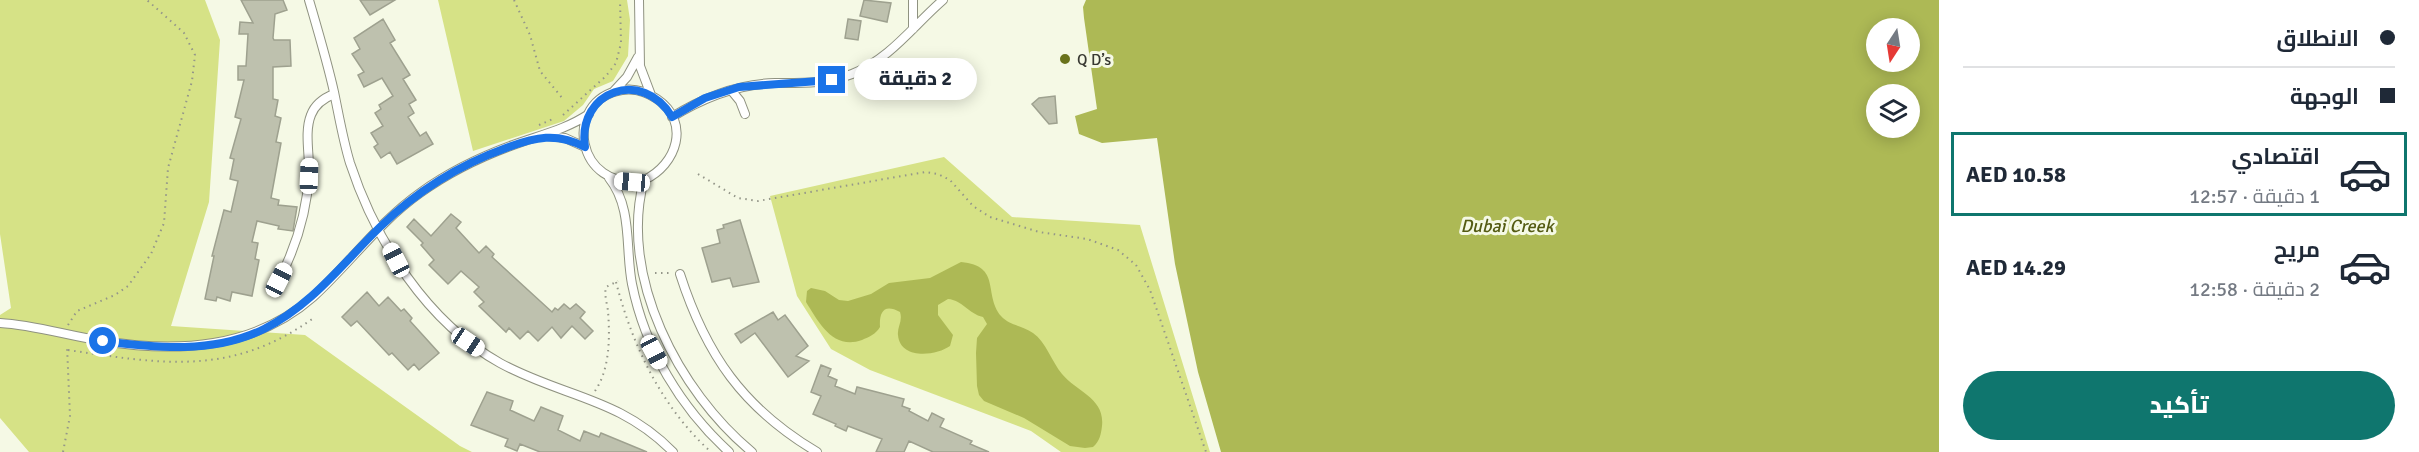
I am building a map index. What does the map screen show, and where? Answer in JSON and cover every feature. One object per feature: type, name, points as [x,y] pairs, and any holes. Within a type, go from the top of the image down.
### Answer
[{"type":"lane","points":[[309,0],[323,46],[350,163],[363,196],[396,260],[416,290],[441,318],[468,342],[499,362],[532,379],[589,398],[633,419],[673,452]]},
{"type":"lane","points":[[639,0],[639,56],[642,76],[651,95]]},
{"type":"lane","points":[[913,29],[914,0]]},
{"type":"lane","points":[[672,117],[705,98],[731,90],[757,84],[812,83],[851,75],[885,56],[943,0]]},
{"type":"lane","points":[[639,56],[627,77],[594,106],[589,114],[583,136],[585,147],[593,165],[609,177],[615,186],[623,206],[631,277],[641,319],[654,352],[670,382],[690,411],[729,452]]},
{"type":"lane","points":[[609,177],[626,182],[644,180],[663,168],[670,160],[676,139],[672,117],[660,100],[651,95],[630,90],[610,94]]},
{"type":"lane","points":[[731,90],[740,100],[745,114]]},
{"type":"lane","points":[[279,280],[297,240],[307,198],[310,154],[308,123],[317,104],[334,94]]},
{"type":"lane","points":[[0,323],[112,342],[166,347],[205,346],[234,340],[263,330],[289,315],[312,297],[379,227],[443,177],[492,153],[567,127],[589,114]]},
{"type":"lane","points":[[541,137],[565,138],[585,147]]},
{"type":"lane","points":[[644,180],[639,214],[644,272],[656,315],[681,371],[718,420],[752,452]]},
{"type":"lane","points":[[680,274],[692,312],[710,348],[733,382],[760,412],[792,437],[817,452]]},
{"type":"path","points":[[63,452],[70,409],[68,326],[77,311],[115,295],[137,276],[151,254],[164,223],[168,168],[192,81],[195,55],[184,33],[147,0]]},
{"type":"path","points":[[513,0],[530,35],[540,71],[563,99]]},
{"type":"path","points":[[541,137],[537,130],[541,123],[568,111],[590,88],[606,76],[616,63],[621,43],[620,0]]},
{"type":"path","points":[[698,174],[738,198],[758,201],[912,173],[938,174],[950,180],[973,206],[990,217],[1039,232],[1087,239],[1118,250],[1136,264],[1150,290],[1206,452]]},
{"type":"path","points":[[644,272],[680,274]]},
{"type":"path","points":[[589,398],[601,382],[606,365],[609,337],[606,287],[631,277]]},
{"type":"shaded area","points":[[0,0],[205,0],[220,40],[209,202],[171,326],[305,335],[460,446],[472,452],[29,452],[0,418],[0,315],[11,308],[0,234]]},
{"type":"shaded area","points":[[438,0],[627,0],[630,20],[628,56],[613,81],[594,89],[583,105],[564,121],[473,151]]},
{"type":"shaded area","points":[[944,157],[1012,217],[1140,225],[1210,452],[1061,452],[1031,431],[870,370],[831,349],[797,296],[770,196]]},
{"type":"water","name":"Dubai Creek","points":[[1086,0],[1939,0],[1939,452],[1221,452],[1198,372],[1175,264],[1157,138],[1102,143],[1079,134],[1075,116],[1097,109],[1083,7]]},
{"type":"water","points":[[961,262],[982,269],[990,282],[993,299],[1001,316],[1038,337],[1062,374],[1095,402],[1102,416],[1102,426],[1099,440],[1093,447],[1070,446],[1024,418],[984,401],[979,395],[977,386],[976,353],[977,338],[987,324],[983,317],[957,302],[948,299],[938,305],[938,315],[953,335],[950,346],[936,352],[920,354],[905,349],[900,343],[898,332],[901,315],[895,309],[884,310],[880,317],[880,327],[874,333],[862,340],[852,342],[835,338],[828,333],[806,302],[807,291],[811,288],[825,291],[839,300],[848,301],[871,294],[889,283],[930,278]]},
{"type":"building","points":[[241,0],[283,0],[287,10],[275,14],[273,38],[274,40],[290,40],[291,66],[273,67],[273,99],[278,100],[275,116],[281,118],[276,142],[281,143],[271,198],[279,200],[278,205],[297,207],[293,231],[278,229],[279,226],[257,221],[252,242],[258,243],[255,259],[259,260],[252,296],[232,292],[230,301],[217,297],[216,301],[205,299],[214,256],[212,256],[224,210],[231,212],[238,181],[230,179],[234,159],[230,158],[241,119],[235,117],[244,80],[238,80],[238,66],[246,66],[248,34],[239,34],[240,22],[253,23]]},
{"type":"building","points":[[360,0],[395,0],[370,15]]},
{"type":"building","points":[[864,0],[891,3],[887,22],[860,16]]},
{"type":"building","points":[[383,19],[395,40],[390,43],[410,75],[403,79],[416,100],[409,104],[414,113],[408,117],[420,136],[426,132],[433,144],[397,164],[390,152],[381,158],[374,147],[378,144],[371,133],[383,126],[375,113],[381,109],[379,105],[393,96],[382,78],[364,87],[358,75],[364,72],[352,54],[360,49],[354,38]]},
{"type":"building","points":[[848,19],[861,21],[858,40],[845,38]]},
{"type":"building","points":[[1055,96],[1057,123],[1049,124],[1032,104],[1039,98]]},
{"type":"building","points":[[451,214],[461,222],[456,228],[479,253],[486,246],[494,254],[492,257],[552,312],[564,304],[570,309],[576,304],[585,312],[580,318],[593,331],[585,339],[572,326],[561,338],[552,327],[538,341],[528,331],[520,339],[509,328],[506,332],[479,306],[484,302],[474,292],[479,287],[461,271],[448,284],[429,265],[434,260],[421,245],[423,243],[407,227],[414,219],[431,236]]},
{"type":"building","points":[[740,220],[759,282],[733,287],[730,278],[712,282],[702,248],[720,243],[717,230],[724,228],[723,225]]},
{"type":"building","points":[[367,292],[379,306],[388,297],[401,311],[404,309],[412,318],[410,321],[439,353],[419,370],[414,364],[408,370],[392,353],[389,355],[357,321],[351,326],[342,317]]},
{"type":"building","points":[[773,312],[778,320],[785,315],[808,346],[796,356],[809,361],[788,377],[755,333],[741,343],[735,334]]},
{"type":"building","points":[[821,365],[831,369],[828,376],[837,380],[835,386],[855,394],[857,387],[904,399],[902,406],[910,409],[909,411],[928,421],[932,413],[944,419],[940,427],[972,441],[970,444],[989,452],[933,452],[909,441],[904,452],[876,452],[882,439],[848,426],[846,431],[813,414],[821,396],[811,392]]},
{"type":"building","points":[[487,392],[513,401],[510,410],[534,421],[541,407],[563,416],[558,430],[580,441],[584,431],[599,437],[601,433],[647,452],[540,452],[520,444],[517,451],[505,446],[508,439],[471,425]]},
{"type":"place","name":"Q D’s","points":[[1065,59]]},
{"type":"route","points":[[103,341],[175,347],[205,346],[234,340],[263,330],[289,315],[312,297],[379,227],[399,209],[443,177],[492,153],[543,136],[565,138],[585,147],[583,136],[589,114],[601,99],[610,94],[630,90],[641,91],[660,100],[672,117],[705,98],[739,87],[832,80]]}]
